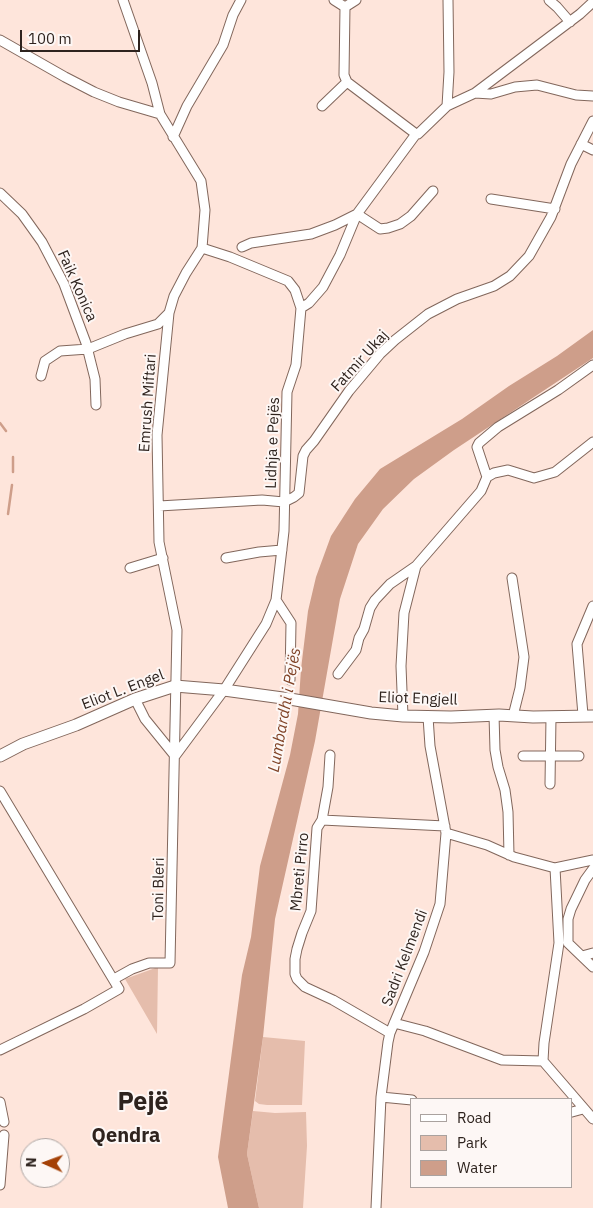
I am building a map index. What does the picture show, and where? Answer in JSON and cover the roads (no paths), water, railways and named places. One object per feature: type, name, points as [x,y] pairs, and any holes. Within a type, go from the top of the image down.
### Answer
[{"type":"main road","name":"Eliot L. Engel","points":[[0,756],[24,744],[76,725],[135,699],[175,686],[224,690],[323,704]]},
{"type":"main road","name":"Eliot Engjell","points":[[323,704],[403,716],[494,715],[551,717],[588,715]]},
{"type":"street","name":"Emrush Miftari","points":[[123,0],[152,83],[160,114],[201,181],[205,210],[202,248],[174,296],[169,314],[157,435],[159,542],[177,630],[175,686]]},
{"type":"street","points":[[173,137],[187,106],[224,46],[241,0]]},
{"type":"street","points":[[334,0],[345,7]]},
{"type":"street","points":[[345,7],[356,0]]},
{"type":"street","points":[[447,106],[449,72],[448,0]]},
{"type":"street","points":[[549,0],[570,22]]},
{"type":"street","points":[[202,248],[230,257],[288,281],[295,290],[300,308],[309,303],[323,287],[340,255],[357,214],[416,134],[447,106],[475,93],[570,22],[593,2]]},
{"type":"street","points":[[345,7],[344,75],[347,82],[416,134]]},
{"type":"street","points":[[0,40],[94,92],[119,102],[160,114]]},
{"type":"street","points":[[322,106],[347,82]]},
{"type":"street","points":[[475,93],[491,94],[515,87],[537,84],[576,95],[593,96]]},
{"type":"street","name":"Fatmir Ukaj","points":[[284,502],[294,498],[299,493],[303,456],[306,450],[349,391],[380,354],[428,314],[442,306],[494,286],[510,276],[529,256],[555,209],[563,182],[593,121]]},
{"type":"street","points":[[581,144],[593,150]]},
{"type":"street","points":[[357,214],[380,229],[388,228],[400,224],[411,216],[433,191]]},
{"type":"street","name":"Faik Konica","points":[[0,193],[22,214],[42,242],[64,284],[88,349],[95,379],[96,405]]},
{"type":"street","points":[[491,199],[555,209]]},
{"type":"street","points":[[242,247],[251,243],[311,234],[357,214]]},
{"type":"street","name":"Lidhja e Pejës","points":[[224,690],[266,624],[276,600],[282,550],[288,392],[296,365],[300,308]]},
{"type":"street","points":[[41,376],[45,361],[60,351],[88,349],[125,334],[158,324],[169,314]]},
{"type":"street","points":[[487,477],[477,447],[479,443],[498,427],[558,390],[593,365]]},
{"type":"street","points":[[338,674],[356,650],[370,608],[381,592],[416,566],[481,490],[487,477],[494,473],[508,470],[534,478],[555,472],[593,442]]},
{"type":"street","points":[[158,506],[262,500],[284,502]]},
{"type":"street","points":[[226,558],[282,550]]},
{"type":"street","points":[[130,568],[163,558]]},
{"type":"street","points":[[403,716],[401,666],[404,613],[416,566]]},
{"type":"street","points":[[512,578],[524,657],[520,688],[513,716]]},
{"type":"street","points":[[276,600],[291,623],[290,680]]},
{"type":"street","name":"Eliot Engjell","points":[[588,715],[578,644],[593,606]]},
{"type":"street","name":"Toni Bleri","points":[[114,979],[132,969],[149,963],[170,963],[175,686]]},
{"type":"street","points":[[135,699],[145,719],[175,756],[224,690]]},
{"type":"street","points":[[494,715],[495,750],[505,790],[510,855]]},
{"type":"street","name":"Sadri Kelmendi","points":[[376,1208],[381,1098],[390,1033],[424,952],[440,904],[446,829],[430,746],[428,717]]},
{"type":"street","points":[[550,784],[551,717]]},
{"type":"street","name":"Mbreti Pirro","points":[[330,755],[328,787],[322,820],[318,828],[311,911],[302,933],[295,959],[295,974],[297,980],[305,987],[333,1000],[390,1033]]},
{"type":"street","points":[[523,756],[579,756]]},
{"type":"street","points":[[0,791],[119,989],[84,1009],[0,1050]]},
{"type":"street","points":[[322,820],[446,829],[510,855],[556,868],[593,860]]},
{"type":"street","points":[[556,868],[564,943],[544,1043],[543,1061],[593,1119]]},
{"type":"street","points":[[563,925],[575,898],[593,869]]},
{"type":"street","points":[[564,943],[593,967]]},
{"type":"street","points":[[582,956],[593,953]]},
{"type":"street","points":[[394,1023],[425,1031],[502,1060],[543,1061]]},
{"type":"street","points":[[381,1098],[410,1100]]},
{"type":"street","points":[[0,1102],[3,1119]]},
{"type":"street","points":[[573,1112],[583,1109]]},
{"type":"street","points":[[0,1185],[4,1135]]},
{"type":"water","points":[[593,330],[593,358],[454,450],[414,479],[383,509],[358,544],[340,599],[315,741],[275,919],[263,1037],[247,1154],[259,1208],[228,1208],[218,1157],[242,975],[251,937],[260,866],[290,755],[298,714],[308,611],[316,577],[331,536],[355,499],[380,469],[462,419]]},
{"type":"waterway","points":[[0,423],[6,431]]},
{"type":"waterway","points":[[13,457],[13,472]]},
{"type":"waterway","points":[[8,514],[12,485]]},
{"type":"district","name":"Pejë","points":[[143,1103]]},
{"type":"district","name":"Qendra","points":[[126,1136]]},
{"type":"water label","name":"Lumbardhi i Pejës","points":[[285,710]]}]
